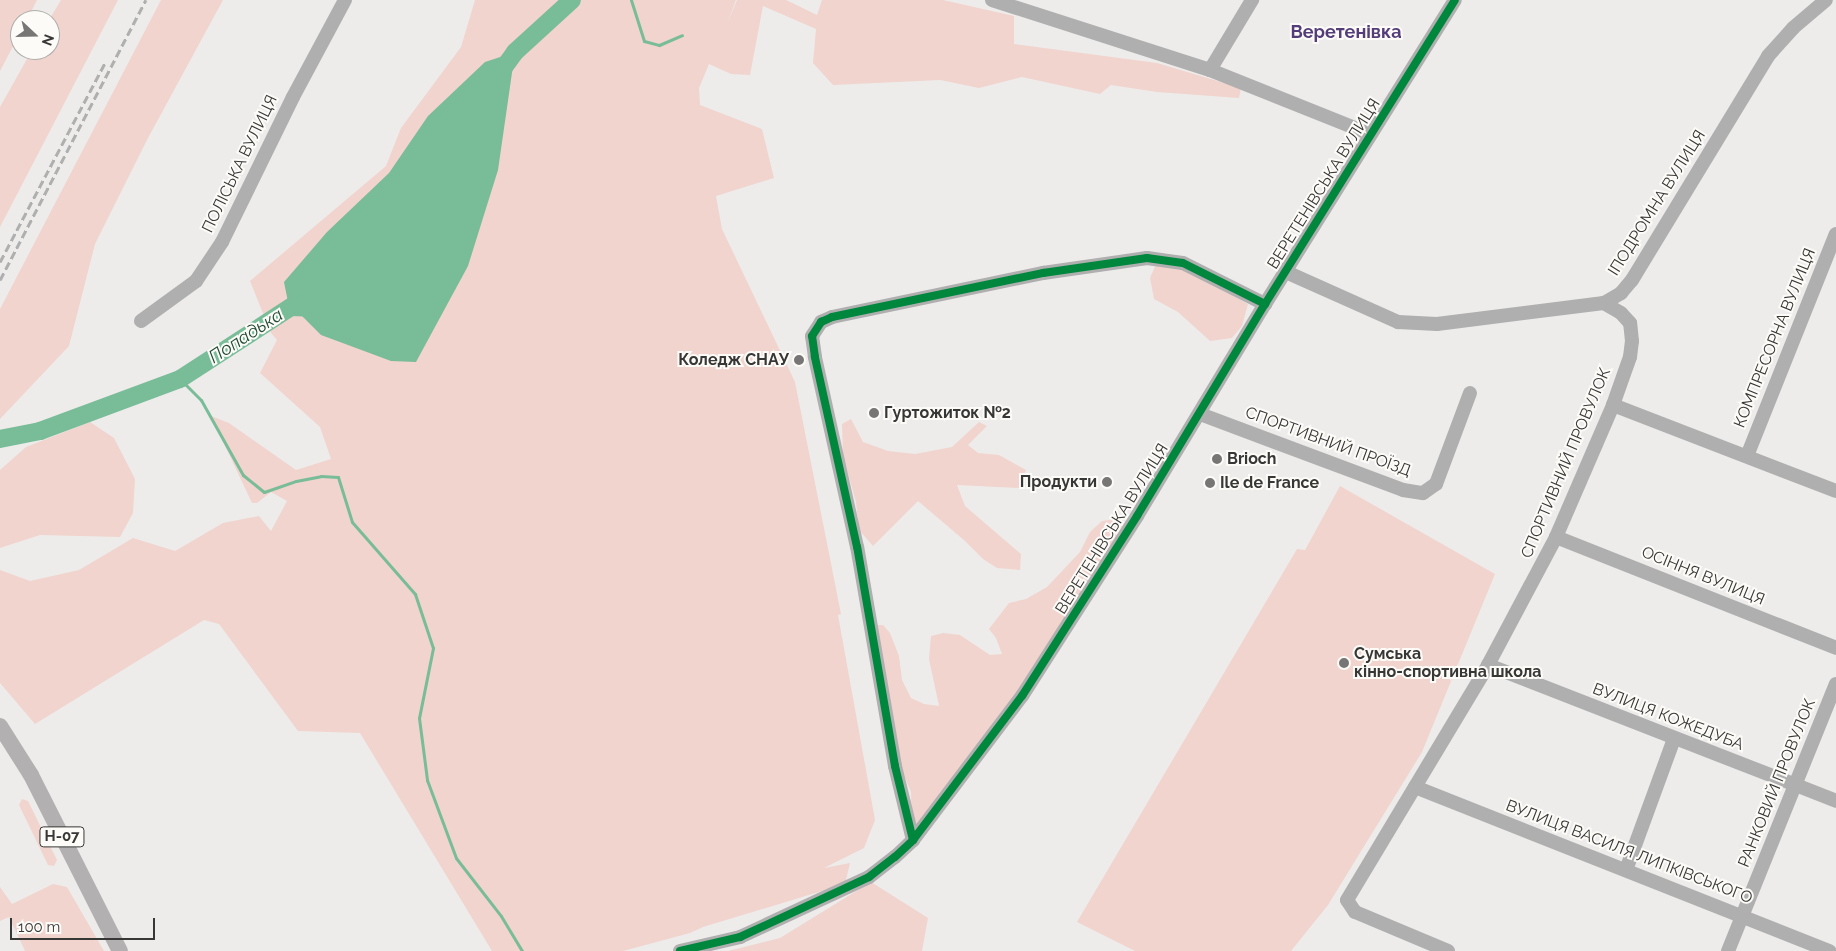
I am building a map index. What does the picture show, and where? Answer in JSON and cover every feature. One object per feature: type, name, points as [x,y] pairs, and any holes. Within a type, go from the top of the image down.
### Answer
[{"type":"main road","name":"Н-07","points":[[0,726],[31,775],[120,951]]},
{"type":"street","name":"ПОЛІСЬКА ВУЛИЦЯ","points":[[140,321],[196,281],[222,242],[293,97],[345,0]]},
{"type":"street","points":[[992,0],[1210,70],[1370,134]]},
{"type":"street","points":[[1210,70],[1252,0]]},
{"type":"street","name":"ВЕРЕТЕНІВСЬКА ВУЛИЦЯ","points":[[680,951],[740,937],[869,877],[913,840],[1022,696],[1200,414],[1265,304],[1370,134],[1456,0]]},
{"type":"street","name":"ІПОДРОМНА ВУЛИЦЯ","points":[[1286,272],[1398,322],[1437,324],[1604,303],[1621,292],[1632,280],[1768,56],[1793,28],[1826,0]]},
{"type":"street","name":"КОМПРЕСОРНА ВУЛИЦЯ","points":[[1747,456],[1836,234]]},
{"type":"street","points":[[913,840],[895,766],[857,547],[815,357],[812,336],[821,322],[832,317],[1016,278],[1148,258],[1183,263],[1265,304]]},
{"type":"street","name":"СПОРТИВНИЙ ПРОВУЛОК","points":[[1448,951],[1355,912],[1347,900],[1488,665],[1556,537],[1613,405],[1630,357],[1632,341],[1630,323],[1622,312],[1604,303]]},
{"type":"street","name":"СПОРТИВНИЙ ПРОЇЗД","points":[[1200,414],[1403,490],[1423,493],[1436,484],[1470,393]]},
{"type":"street","points":[[1613,405],[1836,491]]},
{"type":"street","name":"ОСІННЯ ВУЛИЦЯ","points":[[1556,537],[1836,648]]},
{"type":"street","name":"ВУЛИЦЯ КОЖЕДУБА","points":[[1488,665],[1674,740],[1836,801]]},
{"type":"street","name":"РАНКОВИЙ ПРОВУЛОК","points":[[1728,951],[1836,684]]},
{"type":"street","points":[[1626,870],[1674,740]]},
{"type":"street","name":"ВУЛИЦЯ ВАСИЛЯ ЛИПКІВСЬКОГО","points":[[1415,787],[1830,951]]},
{"type":"shaded area","points":[[0,0],[37,0],[32,10],[10,10],[10,52],[0,71]]},
{"type":"shaded area","points":[[61,0],[118,0],[0,227],[0,107],[26,60],[60,60],[60,10],[55,10]]},
{"type":"shaded area","points":[[161,0],[223,0],[148,138],[95,244],[69,346],[0,419],[0,309]]},
{"type":"shaded area","points":[[475,0],[736,0],[727,24],[737,0],[786,0],[817,15],[822,0],[943,0],[1014,16],[1014,44],[1157,63],[1241,88],[1239,98],[1157,92],[1111,85],[1100,94],[1022,77],[979,88],[940,80],[833,85],[813,63],[816,29],[763,6],[750,75],[731,74],[709,64],[699,88],[700,105],[762,129],[774,178],[716,196],[722,229],[795,382],[841,614],[838,615],[875,820],[864,848],[824,868],[850,863],[845,884],[703,927],[690,933],[623,951],[492,951],[360,733],[298,731],[219,624],[204,620],[35,724],[0,683],[0,570],[30,581],[79,570],[133,538],[175,551],[223,523],[259,516],[271,531],[287,501],[271,492],[257,503],[252,503],[211,416],[229,423],[296,470],[331,459],[320,427],[260,373],[277,340],[271,333],[250,281],[386,166],[401,128],[461,47]]},
{"type":"shaded area","points":[[515,52],[498,170],[468,266],[416,362],[391,361],[321,335],[288,302],[284,282],[327,232],[389,173],[428,116],[485,62]]},
{"type":"shaded area","points":[[1156,264],[1182,267],[1248,304],[1242,326],[1232,338],[1210,341],[1178,312],[1154,299],[1150,278]]},
{"type":"shaded area","points":[[851,419],[863,442],[888,451],[915,454],[952,447],[979,422],[987,426],[968,445],[978,453],[999,455],[1026,470],[1019,488],[957,485],[965,506],[1021,554],[1020,570],[997,568],[983,559],[918,501],[873,546],[859,530],[856,502],[843,456],[842,424]]},
{"type":"shaded area","points":[[90,422],[114,438],[135,479],[133,513],[120,537],[40,535],[0,548],[0,470],[26,447]]},
{"type":"shaded area","name":"Сумська кінно-спортивна школа","points":[[1340,486],[1495,574],[1422,752],[1328,905],[1291,951],[1135,951],[1077,922],[1297,549],[1305,550]]},
{"type":"shaded area","points":[[1117,519],[1122,526],[1025,684],[912,834],[911,792],[899,763],[873,625],[883,625],[890,633],[899,656],[902,680],[911,698],[924,704],[939,706],[929,659],[931,636],[943,633],[960,635],[990,655],[1002,654],[996,638],[989,629],[1009,603],[1026,599],[1047,587],[1080,552],[1090,532],[1102,521]]},
{"type":"shaded area","points":[[22,799],[28,801],[57,860],[54,866],[48,865],[19,805]]},
{"type":"shaded area","points":[[871,882],[928,918],[922,951],[728,951],[780,938]]},
{"type":"shaded area","points":[[53,884],[67,887],[104,951],[25,951],[9,917],[0,921],[0,887],[12,904]]},
{"type":"waterway","name":"Попадька","points":[[502,70],[515,52],[572,0]]},
{"type":"waterway","points":[[631,0],[644,41],[659,45],[682,35]]},
{"type":"waterway","name":"Попадька","points":[[0,439],[40,431],[180,379],[291,307],[318,308]]},
{"type":"waterway","points":[[180,379],[201,400],[243,475],[264,492],[296,481],[321,476],[338,477],[352,522],[415,594],[433,648],[419,718],[427,780],[456,858],[501,916],[522,951]]},
{"type":"railway","points":[[0,280],[146,0]]},
{"type":"railway","points":[[0,262],[106,61]]},
{"type":"cycle path","points":[[680,951],[740,937],[869,877],[913,840],[1022,696],[1137,516],[1265,304],[1455,0]]},
{"type":"cycle path","points":[[913,840],[895,766],[857,547],[815,357],[812,336],[821,322],[832,317],[1043,273],[1147,258],[1183,263],[1265,304]]},
{"type":"place","name":"Коледж СНАУ","points":[[799,360]]},
{"type":"place","name":"Гуртожиток №2","points":[[874,413]]},
{"type":"place","name":"Brioch","points":[[1217,459]]},
{"type":"place","name":"Продукти","points":[[1107,482]]},
{"type":"place","name":"Ile de France","points":[[1210,483]]},
{"type":"place","name":"Сумська кінно-спортивна школа","points":[[1344,663]]},
{"type":"district","name":"Веретенівка","points":[[1346,32]]}]
